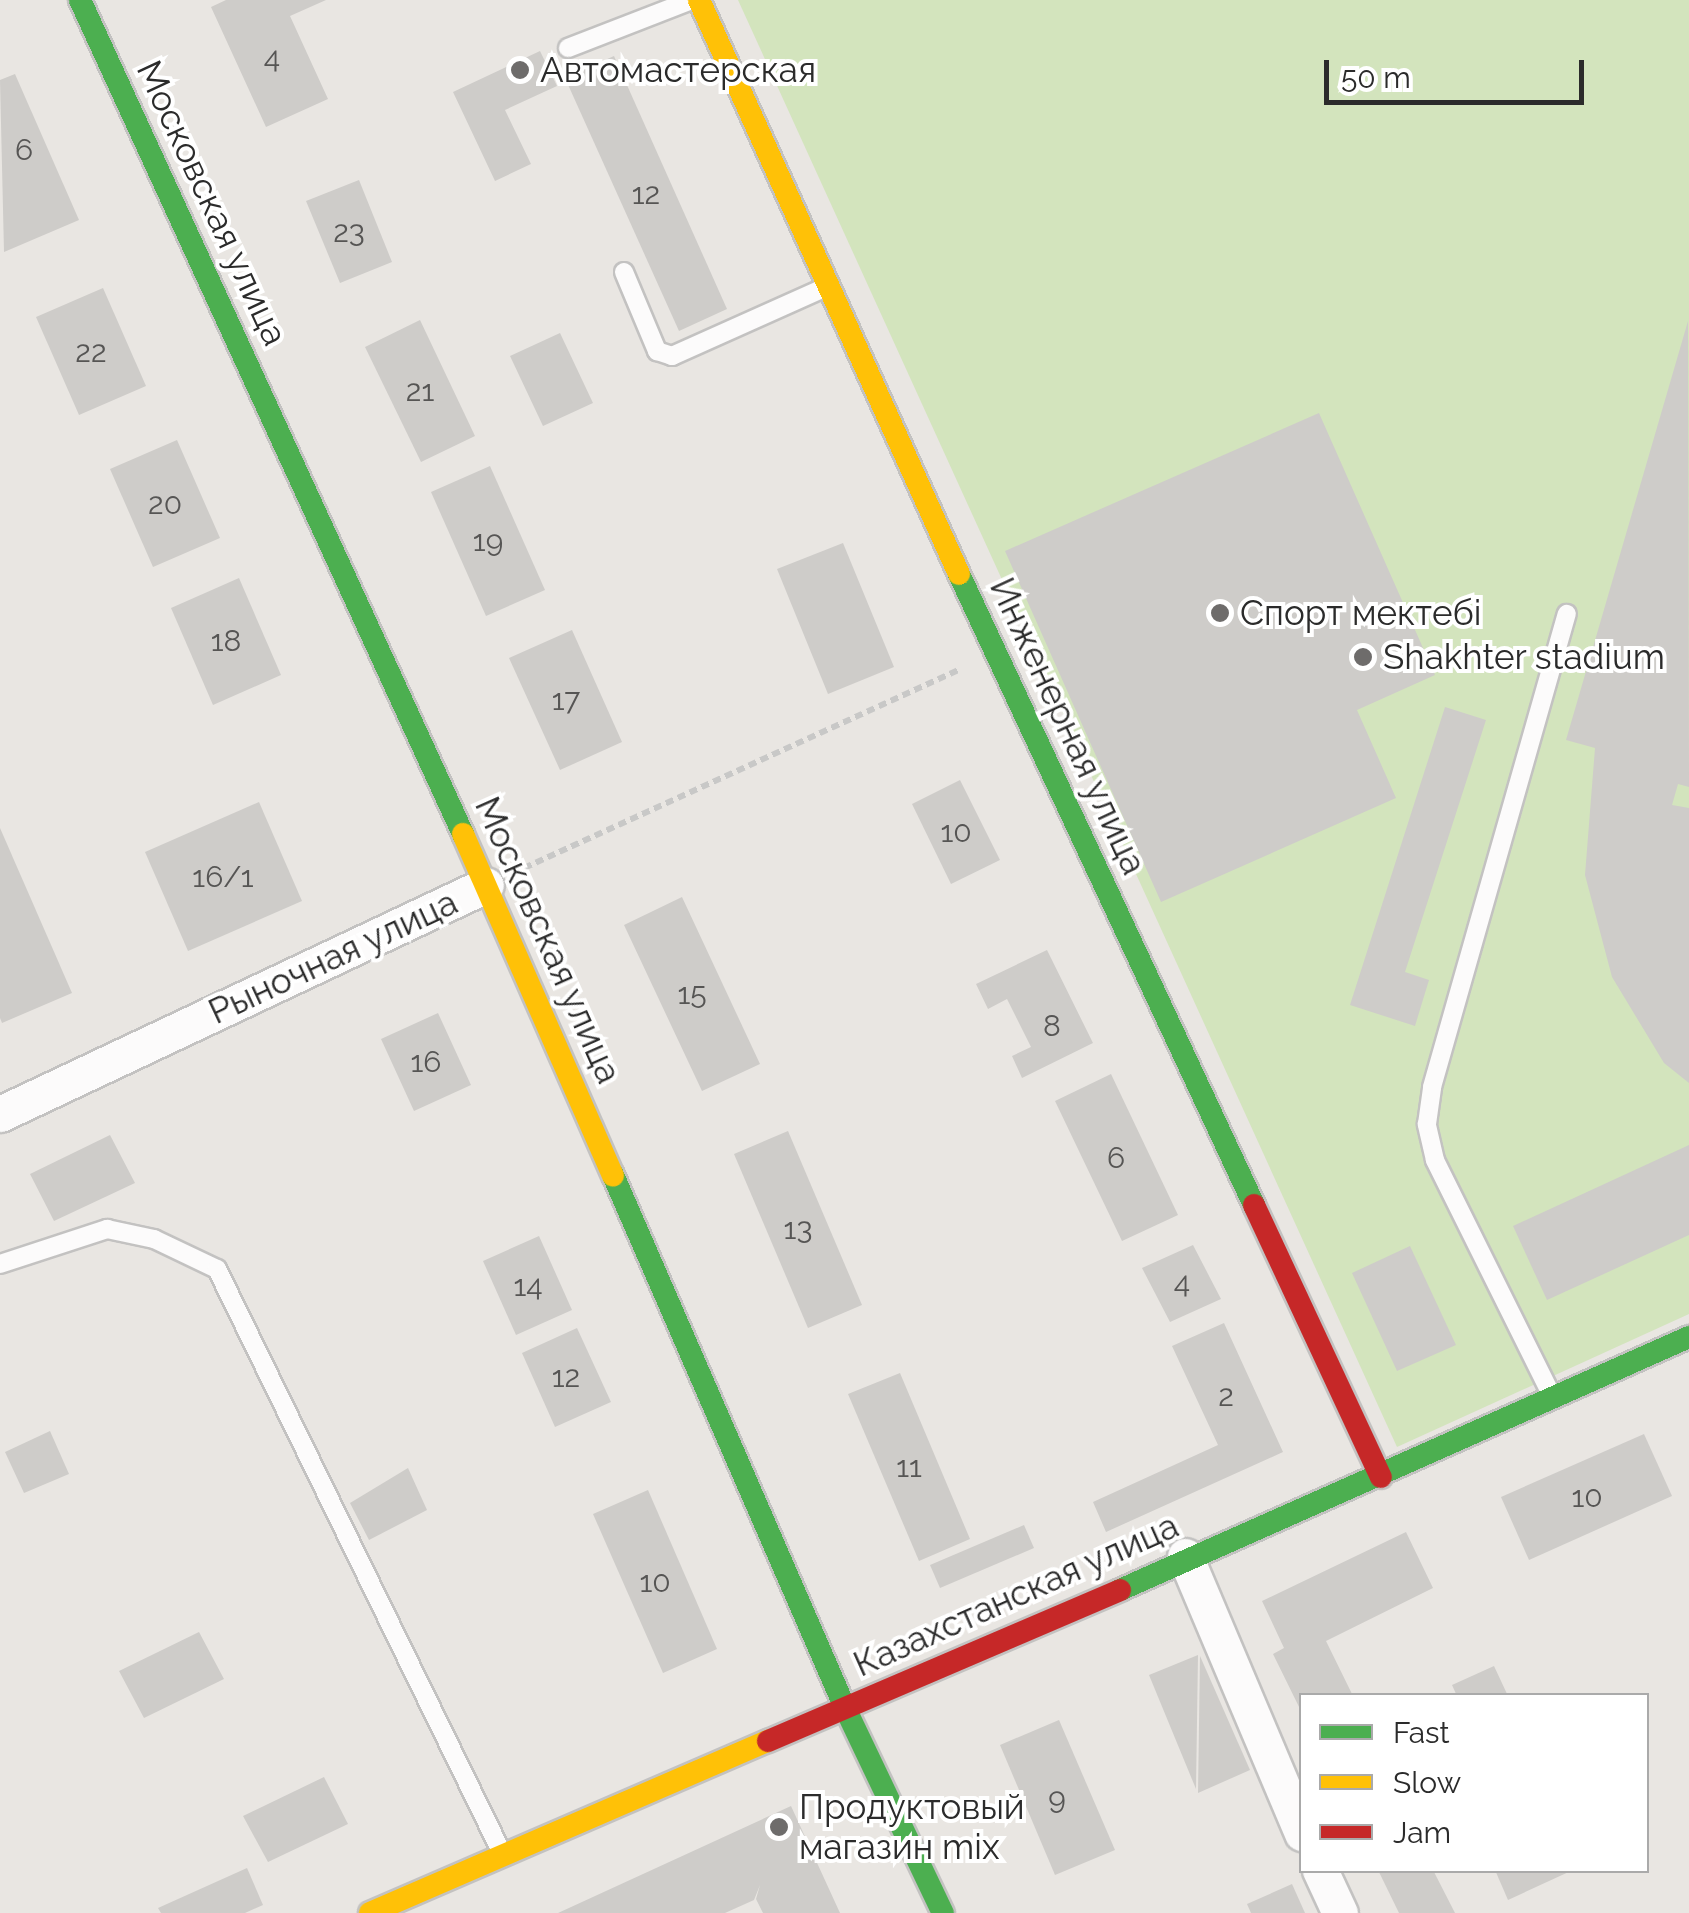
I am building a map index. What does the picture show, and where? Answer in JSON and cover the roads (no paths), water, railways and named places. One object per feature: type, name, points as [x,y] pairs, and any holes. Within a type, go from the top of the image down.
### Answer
[{"type":"street","name":"Московская улица","points":[[80,0],[486,885],[846,1710],[943,1913]]},
{"type":"street","name":"Инженерная улица","points":[[696,0],[995,654],[1381,1477]]},
{"type":"street","name":"Рыночная улица","points":[[0,1114],[486,885]]},
{"type":"street","name":"Казахстанская улица","points":[[370,1913],[502,1853],[846,1710],[1186,1556],[1381,1477],[1689,1337]]},
{"type":"street","points":[[1186,1556],[1299,1826]]},
{"type":"street","points":[[1321,1873],[1340,1913]]},
{"type":"lane","points":[[568,48],[696,0]]},
{"type":"lane","points":[[624,272],[658,351],[672,356],[829,286]]},
{"type":"lane","points":[[1553,1398],[1436,1160],[1427,1124],[1432,1088],[1567,614]]},
{"type":"lane","points":[[0,1264],[107,1229],[154,1238],[217,1269],[502,1853]]},
{"type":"place","name":"Автомастерская","points":[[520,70]]},
{"type":"place","name":"Спорт мектебі","points":[[1220,613]]},
{"type":"place","name":"Shakhter stadium","points":[[1363,657]]},
{"type":"place","name":"Продуктовый магазин mix","points":[[779,1827]]}]
